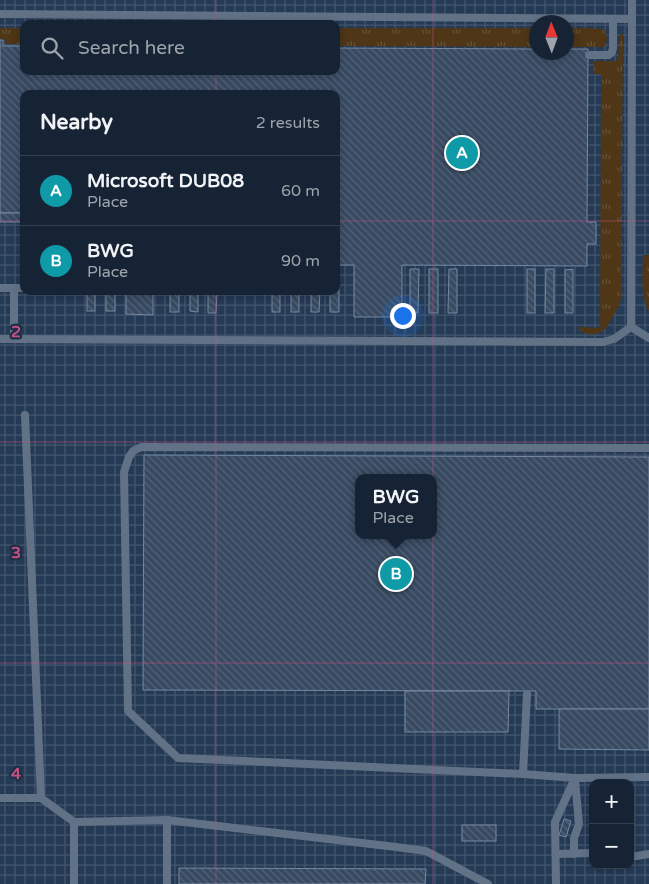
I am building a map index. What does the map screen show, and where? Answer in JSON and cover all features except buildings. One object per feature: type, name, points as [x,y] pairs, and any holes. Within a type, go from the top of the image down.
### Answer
[{"type":"lane","points":[[631,327],[632,0]]},
{"type":"lane","points":[[0,14],[632,19]]},
{"type":"lane","points":[[589,55],[609,55],[612,52],[613,19]]},
{"type":"lane","points":[[0,288],[20,288]]},
{"type":"lane","points":[[14,288],[14,339]]},
{"type":"lane","points":[[631,327],[649,338]]},
{"type":"lane","points":[[0,339],[603,342],[614,338],[631,327]]},
{"type":"lane","points":[[26,415],[42,798]]},
{"type":"lane","points":[[649,448],[141,447],[132,451],[124,472],[128,711],[178,758],[575,778],[649,777]]},
{"type":"lane","points":[[523,774],[527,694]]},
{"type":"lane","points":[[556,884],[556,822],[575,778]]},
{"type":"lane","points":[[574,854],[574,838],[579,824],[575,778]]},
{"type":"lane","points":[[0,798],[42,798],[74,822],[167,820],[426,851],[488,884]]},
{"type":"lane","points":[[167,820],[167,884]]},
{"type":"lane","points":[[74,822],[74,884]]},
{"type":"lane","points":[[556,854],[589,853]]},
{"type":"lane","points":[[634,856],[649,854]]},
{"type":"shaded area","points":[[0,0],[649,0],[649,884],[0,884]]},
{"type":"green space","points":[[0,28],[20,28],[20,44],[5,44],[5,40],[0,39]]},
{"type":"green space","points":[[340,28],[529,28],[529,47],[340,46]]},
{"type":"green space","points":[[574,28],[605,30],[607,38],[604,47],[574,47]]},
{"type":"green space","points":[[623,34],[621,298],[619,306],[606,328],[596,334],[587,334],[580,331],[578,327],[600,328],[601,74],[594,74],[594,61],[618,60],[619,35]]},
{"type":"green space","points":[[643,255],[649,255],[649,312],[643,292]]},
{"type":"place","name":"Microsoft DUB08","points":[[462,153]]},
{"type":"place","name":"BWG","points":[[396,574]]}]
